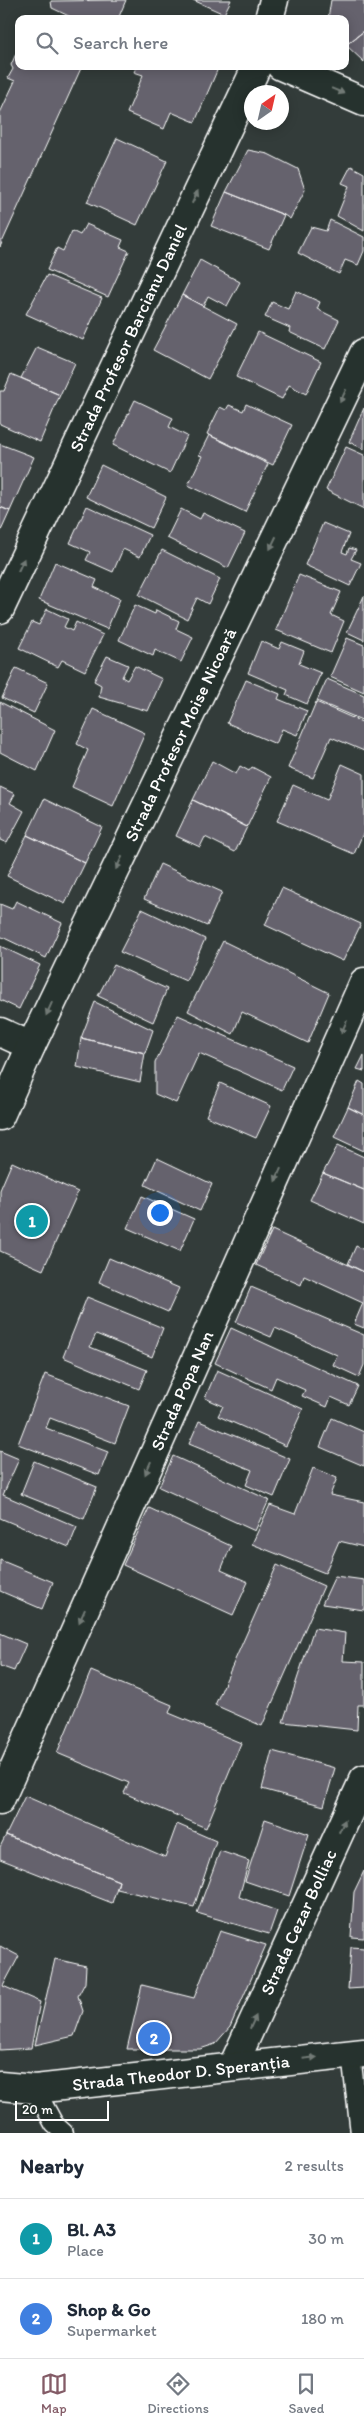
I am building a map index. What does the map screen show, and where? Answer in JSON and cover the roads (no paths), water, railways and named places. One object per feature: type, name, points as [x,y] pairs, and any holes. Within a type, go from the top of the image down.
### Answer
[{"type":"street","points":[[270,15],[274,0]]},
{"type":"street","name":"Strada Profesor Barcianu Daniel","points":[[0,609],[255,70]]},
{"type":"street","points":[[290,70],[364,102]]},
{"type":"street","name":"Strada Profesor Moise Nicoară","points":[[0,1116],[31,1046],[364,352]]},
{"type":"street","name":"Strada Popa Nan","points":[[0,1800],[364,982]]},
{"type":"street","points":[[0,1032],[31,1046]]},
{"type":"street","name":"Strada Cezar Bolliac","points":[[233,2066],[364,1779]]},
{"type":"street","name":"Strada Theodor D. Speranția","points":[[0,2086],[35,2089],[233,2066],[358,2054]]},
{"type":"lane","points":[[358,2054],[360,2133]]},
{"type":"lane","points":[[35,2089],[54,2124],[64,2133]]},
{"type":"place","name":"Bl. A3","points":[[32,1221]]},
{"type":"place","name":"Shop & Go","points":[[154,2038]]}]
